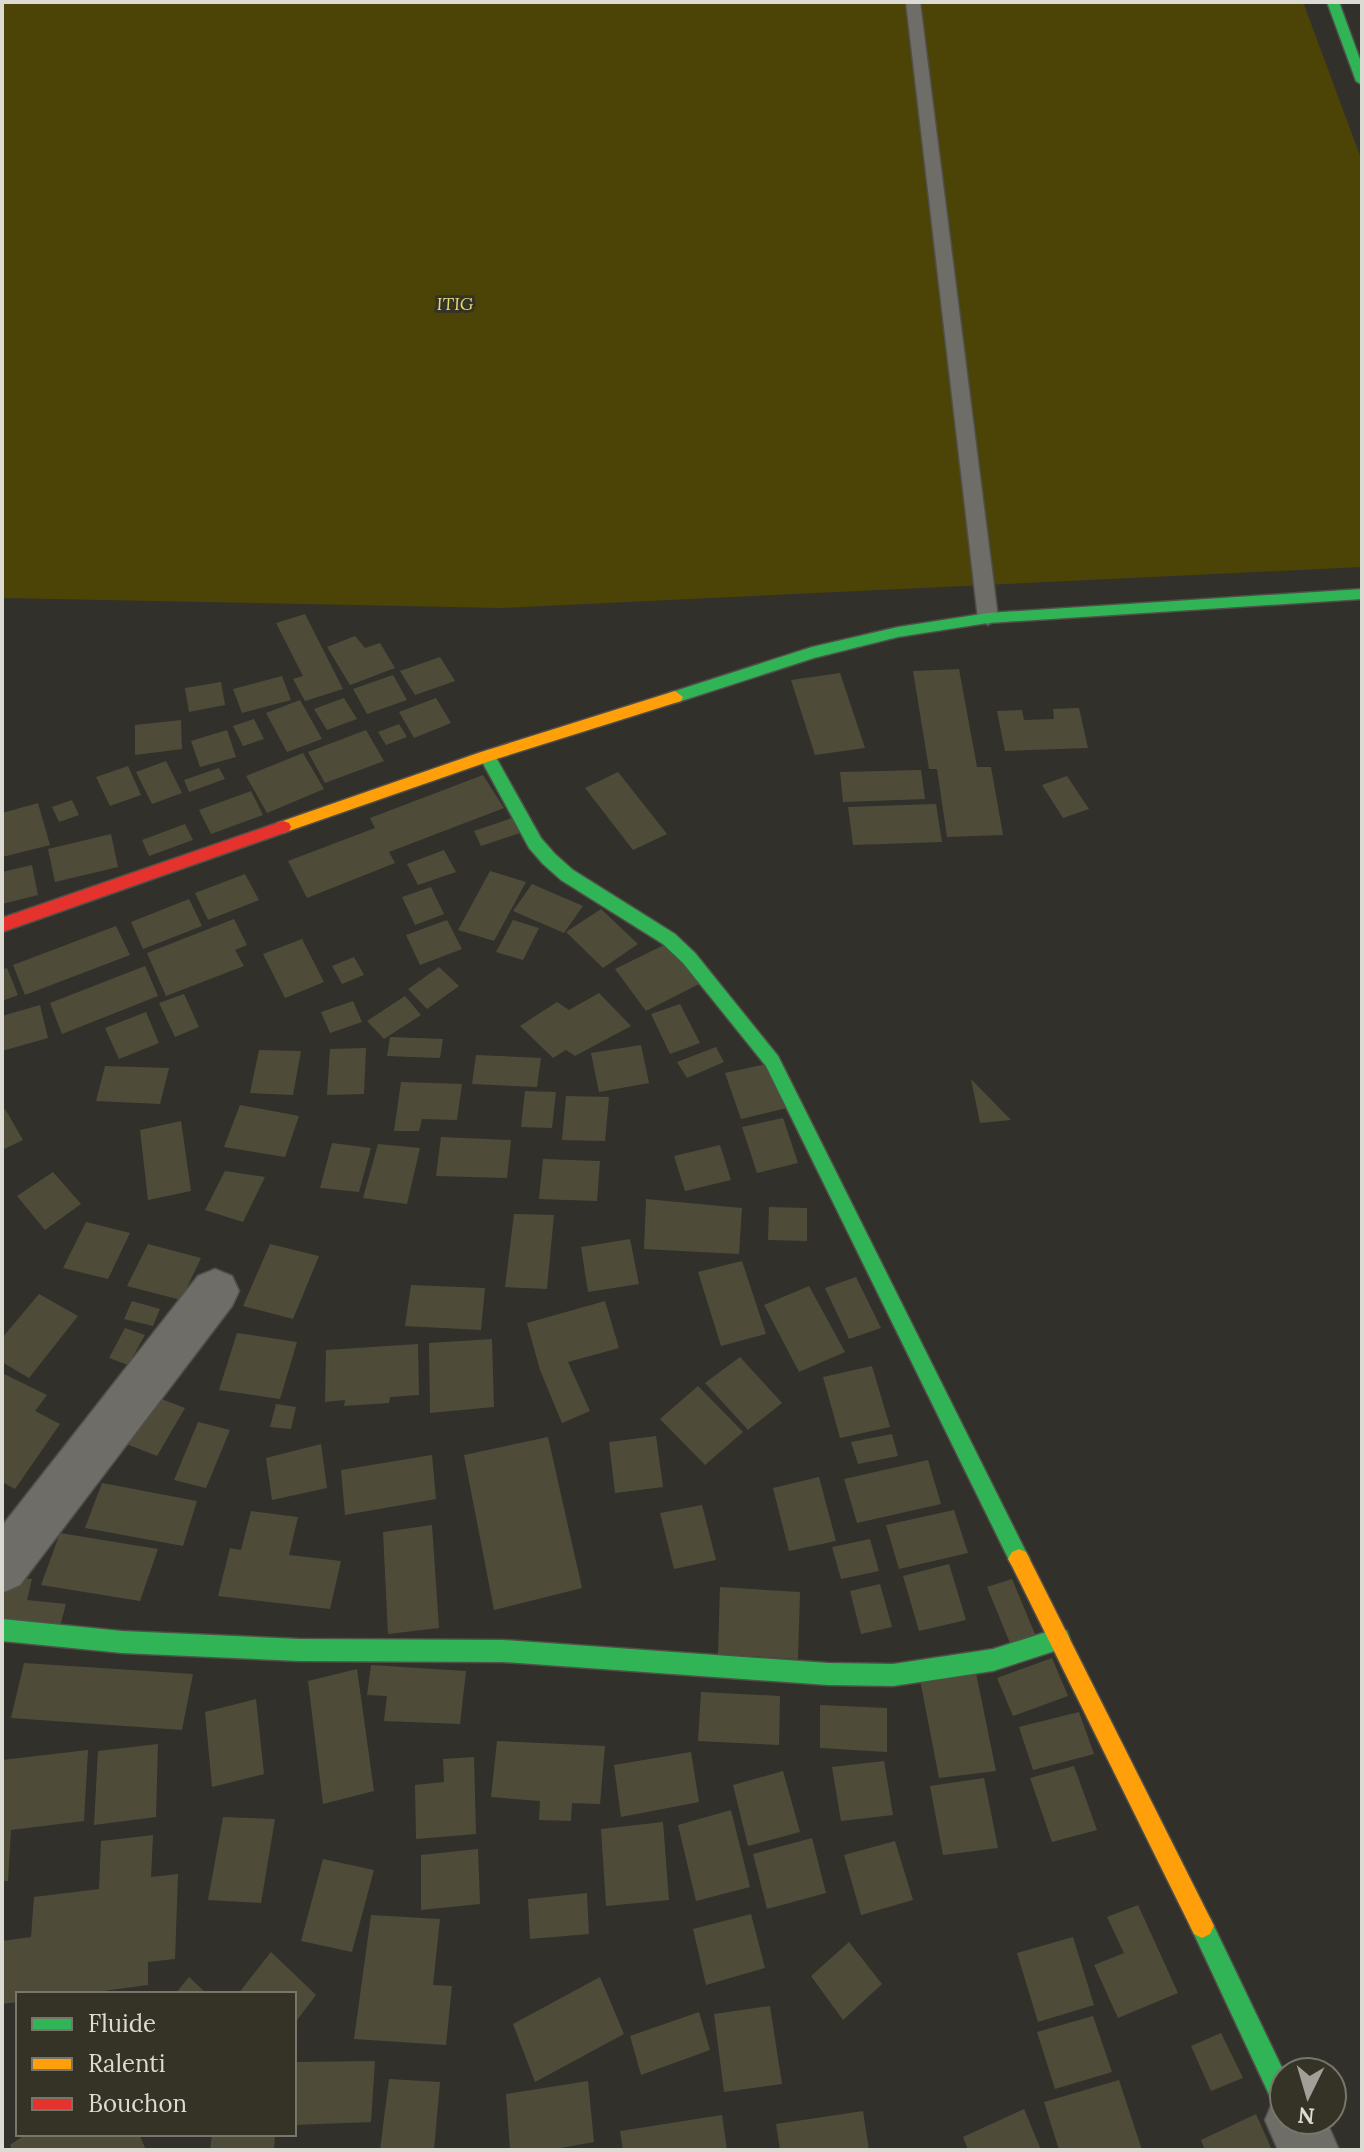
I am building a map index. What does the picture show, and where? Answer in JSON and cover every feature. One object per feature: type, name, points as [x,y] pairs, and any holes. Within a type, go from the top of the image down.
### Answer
[{"type":"main road","points":[[1333,2],[1362,81]]},
{"type":"main road","points":[[2,925],[487,756],[812,653],[898,632],[988,618],[1362,594]]},
{"type":"main road","points":[[487,756],[535,843],[549,859],[567,875],[669,939],[689,958],[772,1061],[1164,1846],[1268,2064]]},
{"type":"main road","points":[[2,1630],[137,1643],[299,1650],[503,1651],[828,1674],[893,1675],[993,1660],[1059,1639]]},
{"type":"street","points":[[2,1567],[215,1291]]},
{"type":"lane","points":[[913,2],[988,618]]},
{"type":"green space","name":"ITIG","points":[[2,2],[1303,2],[1362,161],[1362,567],[501,608],[2,598]]},
{"type":"building","points":[[305,614],[343,689],[305,701],[293,679],[303,676],[276,623]]},
{"type":"building","points":[[355,636],[365,648],[380,643],[395,668],[350,685],[327,647]]},
{"type":"building","points":[[440,657],[455,681],[415,695],[400,671]]},
{"type":"building","points":[[959,669],[977,767],[991,767],[1003,835],[947,837],[937,769],[929,769],[913,671]]},
{"type":"building","points":[[840,673],[865,748],[815,755],[791,680]]},
{"type":"building","points":[[393,675],[407,700],[367,714],[353,689]]},
{"type":"building","points":[[282,676],[291,700],[242,713],[233,689]]},
{"type":"building","points":[[221,682],[225,705],[189,712],[185,688]]},
{"type":"building","points":[[344,698],[357,719],[327,730],[314,709]]},
{"type":"building","points":[[436,698],[451,723],[414,738],[399,712]]},
{"type":"building","points":[[300,700],[322,739],[287,752],[266,713]]},
{"type":"building","points":[[1079,708],[1088,748],[1005,751],[997,711],[1022,710],[1024,720],[1054,719],[1053,709]]},
{"type":"building","points":[[254,719],[264,739],[243,746],[233,726]]},
{"type":"building","points":[[181,720],[182,749],[135,755],[135,725]]},
{"type":"building","points":[[399,724],[407,737],[386,745],[378,732]]},
{"type":"building","points":[[227,730],[236,757],[200,767],[191,741]]},
{"type":"building","points":[[366,730],[384,761],[325,783],[308,752]]},
{"type":"building","points":[[303,753],[324,789],[267,813],[246,776]]},
{"type":"building","points":[[166,761],[182,793],[152,804],[136,772]]},
{"type":"building","points":[[128,766],[141,795],[110,806],[96,777]]},
{"type":"building","points":[[219,768],[225,779],[189,792],[184,780]]},
{"type":"building","points":[[921,770],[925,799],[843,802],[840,772]]},
{"type":"building","points":[[618,772],[667,834],[633,850],[585,788]]},
{"type":"building","points":[[483,775],[504,808],[389,852],[395,863],[307,898],[288,861],[375,828],[370,818]]},
{"type":"building","points":[[1067,776],[1089,809],[1063,818],[1042,785]]},
{"type":"building","points":[[251,791],[263,815],[211,834],[199,810]]},
{"type":"building","points":[[72,800],[79,815],[59,822],[52,807]]},
{"type":"building","points":[[38,803],[50,845],[2,857],[2,813]]},
{"type":"building","points":[[936,804],[942,842],[853,845],[848,807]]},
{"type":"building","points":[[512,818],[520,833],[481,846],[474,831]]},
{"type":"building","points":[[185,824],[193,840],[149,856],[142,840]]},
{"type":"building","points":[[111,834],[118,867],[55,882],[48,849]]},
{"type":"building","points":[[444,850],[456,872],[418,885],[407,864]]},
{"type":"building","points":[[32,865],[38,895],[2,904],[2,872]]},
{"type":"building","points":[[490,871],[526,882],[494,941],[458,930]]},
{"type":"building","points":[[245,874],[259,900],[208,920],[195,893]]},
{"type":"building","points":[[532,884],[583,906],[564,933],[513,911]]},
{"type":"building","points":[[431,887],[444,914],[415,925],[402,897]]},
{"type":"building","points":[[189,899],[202,926],[143,949],[131,922]]},
{"type":"building","points":[[601,909],[638,944],[603,968],[566,932]]},
{"type":"building","points":[[234,919],[247,945],[235,950],[244,966],[166,996],[147,953]]},
{"type":"building","points":[[447,920],[462,949],[420,965],[406,935]]},
{"type":"building","points":[[513,920],[539,928],[523,960],[496,952]]},
{"type":"building","points":[[116,926],[130,955],[25,995],[13,965]]},
{"type":"building","points":[[302,939],[324,982],[285,998],[263,954]]},
{"type":"building","points":[[670,942],[701,983],[646,1011],[615,969]]},
{"type":"building","points":[[354,957],[364,975],[342,984],[332,966]]},
{"type":"building","points":[[145,966],[158,996],[62,1034],[50,1003]]},
{"type":"building","points":[[439,967],[459,986],[427,1009],[408,989]]},
{"type":"building","points":[[7,968],[18,995],[2,1001],[2,970]]},
{"type":"building","points":[[599,993],[631,1026],[575,1056],[566,1050],[553,1058],[520,1026],[557,1002],[569,1010]]},
{"type":"building","points":[[184,994],[199,1027],[175,1037],[159,1003]]},
{"type":"building","points":[[405,996],[421,1015],[384,1039],[367,1021]]},
{"type":"building","points":[[353,1001],[362,1022],[330,1033],[321,1012]]},
{"type":"building","points":[[680,1004],[700,1043],[670,1054],[651,1014]]},
{"type":"building","points":[[40,1005],[48,1038],[2,1051],[2,1016]]},
{"type":"building","points":[[146,1012],[159,1043],[119,1059],[105,1028]]},
{"type":"building","points":[[390,1037],[443,1039],[440,1058],[387,1056]]},
{"type":"building","points":[[641,1045],[649,1083],[599,1092],[591,1053]]},
{"type":"building","points":[[716,1047],[724,1062],[687,1078],[677,1062]]},
{"type":"building","points":[[366,1048],[364,1094],[327,1095],[330,1049]]},
{"type":"building","points":[[259,1050],[301,1051],[293,1095],[250,1093]]},
{"type":"building","points":[[476,1055],[541,1058],[537,1087],[472,1084]]},
{"type":"building","points":[[771,1063],[787,1108],[741,1119],[725,1073]]},
{"type":"building","points":[[105,1066],[169,1068],[160,1104],[96,1101]]},
{"type":"building","points":[[971,1079],[1011,1120],[980,1123]]},
{"type":"building","points":[[401,1082],[462,1084],[457,1120],[422,1119],[419,1131],[394,1131]]},
{"type":"building","points":[[525,1091],[556,1092],[552,1128],[521,1127]]},
{"type":"building","points":[[566,1096],[609,1097],[605,1141],[562,1140]]},
{"type":"building","points":[[240,1105],[299,1116],[285,1157],[224,1147]]},
{"type":"building","points":[[5,1109],[23,1140],[2,1150],[2,1110]]},
{"type":"building","points":[[783,1118],[798,1163],[757,1173],[742,1127]]},
{"type":"building","points":[[181,1121],[191,1191],[148,1200],[140,1130]]},
{"type":"building","points":[[441,1137],[511,1140],[507,1178],[436,1176]]},
{"type":"building","points":[[332,1143],[371,1148],[359,1192],[320,1188]]},
{"type":"building","points":[[378,1144],[420,1148],[407,1204],[363,1198]]},
{"type":"building","points":[[720,1145],[731,1180],[685,1191],[674,1156]]},
{"type":"building","points":[[543,1159],[600,1161],[597,1201],[539,1199]]},
{"type":"building","points":[[225,1171],[265,1177],[243,1222],[205,1210]]},
{"type":"building","points":[[53,1172],[81,1204],[45,1230],[17,1196]]},
{"type":"building","points":[[646,1199],[742,1208],[739,1254],[644,1249]]},
{"type":"building","points":[[769,1207],[807,1208],[807,1241],[768,1240]]},
{"type":"building","points":[[514,1214],[554,1215],[547,1289],[505,1287]]},
{"type":"building","points":[[86,1222],[130,1233],[108,1279],[63,1268]]},
{"type":"building","points":[[630,1239],[639,1284],[588,1292],[581,1247]]},
{"type":"building","points":[[148,1244],[201,1258],[181,1300],[127,1286]]},
{"type":"building","points":[[270,1244],[319,1256],[293,1319],[243,1306]]},
{"type":"building","points":[[742,1261],[766,1334],[721,1346],[698,1272]]},
{"type":"building","points":[[856,1277],[881,1328],[849,1339],[825,1288]]},
{"type":"building","points":[[411,1285],[485,1288],[481,1330],[405,1326]]},
{"type":"building","points":[[809,1286],[845,1352],[799,1372],[764,1305]]},
{"type":"building","points":[[39,1294],[78,1316],[29,1378],[2,1362],[2,1338]]},
{"type":"building","points":[[132,1301],[160,1309],[153,1326],[124,1319]]},
{"type":"building","points":[[605,1301],[619,1348],[568,1362],[590,1411],[562,1423],[540,1370],[527,1323]]},
{"type":"building","points":[[125,1328],[145,1335],[128,1365],[109,1358]]},
{"type":"building","points":[[237,1333],[297,1342],[280,1399],[219,1390]]},
{"type":"building","points":[[492,1339],[494,1407],[430,1413],[429,1343]]},
{"type":"building","points":[[418,1344],[419,1395],[390,1397],[389,1403],[344,1406],[345,1400],[325,1402],[326,1350]]},
{"type":"building","points":[[740,1357],[782,1403],[748,1430],[705,1383]]},
{"type":"building","points":[[872,1366],[890,1427],[840,1438],[823,1377]]},
{"type":"building","points":[[2,1373],[47,1395],[35,1411],[60,1424],[15,1489],[2,1482]]},
{"type":"building","points":[[698,1386],[743,1432],[705,1465],[660,1419]]},
{"type":"building","points":[[151,1395],[185,1408],[157,1456],[124,1443]]},
{"type":"building","points":[[276,1404],[296,1407],[291,1429],[270,1427]]},
{"type":"building","points":[[198,1422],[230,1430],[206,1488],[174,1480]]},
{"type":"building","points":[[892,1434],[898,1456],[858,1464],[851,1442]]},
{"type":"building","points":[[656,1436],[663,1487],[615,1493],[609,1442]]},
{"type":"building","points":[[548,1437],[582,1588],[494,1610],[464,1455]]},
{"type":"building","points":[[321,1444],[327,1488],[272,1500],[266,1458]]},
{"type":"building","points":[[432,1455],[436,1499],[345,1515],[341,1470]]},
{"type":"building","points":[[928,1460],[941,1504],[857,1523],[844,1479]]},
{"type":"building","points":[[819,1477],[836,1541],[789,1551],[773,1488]]},
{"type":"building","points":[[102,1483],[197,1501],[183,1546],[85,1528]]},
{"type":"building","points":[[702,1505],[716,1560],[674,1569],[660,1513]]},
{"type":"building","points":[[954,1510],[968,1553],[899,1569],[886,1525]]},
{"type":"building","points":[[251,1511],[298,1517],[289,1555],[341,1561],[330,1609],[218,1596],[230,1548],[241,1550]]},
{"type":"building","points":[[432,1525],[439,1628],[388,1634],[383,1532]]},
{"type":"building","points":[[60,1533],[158,1549],[140,1601],[41,1585]]},
{"type":"building","points":[[870,1539],[879,1571],[841,1579],[832,1547]]},
{"type":"building","points":[[949,1564],[966,1620],[919,1631],[903,1576]]},
{"type":"building","points":[[2,1576],[32,1579],[27,1600],[66,1604],[59,1630],[2,1625]]},
{"type":"building","points":[[1012,1579],[1037,1639],[1012,1648],[987,1587]]},
{"type":"building","points":[[880,1584],[892,1627],[861,1634],[850,1591]]},
{"type":"building","points":[[720,1587],[800,1592],[798,1659],[718,1654]]},
{"type":"building","points":[[1052,1658],[1068,1696],[1013,1716],[997,1678]]},
{"type":"building","points":[[24,1663],[193,1674],[182,1730],[11,1718]]},
{"type":"building","points":[[371,1665],[466,1671],[460,1724],[384,1721],[387,1696],[367,1695]]},
{"type":"building","points":[[357,1669],[374,1791],[323,1804],[308,1681]]},
{"type":"building","points":[[976,1673],[996,1771],[939,1778],[920,1680]]},
{"type":"building","points":[[701,1692],[780,1696],[779,1745],[698,1741]]},
{"type":"building","points":[[256,1699],[264,1774],[212,1787],[205,1712]]},
{"type":"building","points":[[820,1705],[887,1708],[887,1752],[820,1748]]},
{"type":"building","points":[[1079,1712],[1094,1754],[1033,1770],[1019,1727]]},
{"type":"building","points":[[497,1741],[605,1746],[600,1804],[572,1803],[571,1821],[539,1820],[540,1801],[491,1797]]},
{"type":"building","points":[[158,1744],[156,1817],[94,1825],[98,1751]]},
{"type":"building","points":[[88,1750],[84,1821],[11,1830],[8,1881],[2,1881],[2,1760]]},
{"type":"building","points":[[691,1752],[699,1802],[621,1817],[614,1765]]},
{"type":"building","points":[[474,1757],[476,1834],[416,1839],[415,1785],[444,1782],[443,1759]]},
{"type":"building","points":[[884,1761],[893,1815],[841,1821],[832,1767]]},
{"type":"building","points":[[1074,1766],[1097,1830],[1052,1842],[1030,1778]]},
{"type":"building","points":[[783,1771],[800,1832],[748,1846],[733,1785]]},
{"type":"building","points":[[984,1778],[998,1848],[943,1855],[930,1786]]},
{"type":"building","points":[[731,1810],[750,1887],[696,1901],[678,1825]]},
{"type":"building","points":[[223,1817],[275,1819],[261,1903],[208,1900]]},
{"type":"building","points":[[663,1822],[669,1900],[606,1906],[601,1829]]},
{"type":"building","points":[[153,1835],[151,1877],[178,1874],[175,1959],[148,1962],[148,1985],[96,1992],[16,1992],[16,2002],[2,2004],[2,1941],[31,1937],[34,1897],[99,1889],[101,1841]]},
{"type":"building","points":[[812,1838],[826,1893],[767,1909],[753,1854]]},
{"type":"building","points":[[895,1841],[913,1900],[861,1915],[844,1855]]},
{"type":"building","points":[[478,1849],[480,1904],[421,1910],[421,1855]]},
{"type":"building","points":[[323,1859],[374,1870],[352,1952],[301,1941]]},
{"type":"building","points":[[587,1893],[589,1934],[530,1939],[528,1899]]},
{"type":"building","points":[[1138,1905],[1178,1993],[1118,2018],[1094,1965],[1124,1953],[1107,1917]]},
{"type":"building","points":[[751,1914],[765,1968],[706,1985],[693,1929]]},
{"type":"building","points":[[371,1915],[440,1919],[433,1985],[452,1986],[446,2045],[354,2039]]},
{"type":"building","points":[[1073,1937],[1094,2005],[1038,2022],[1017,1953]]},
{"type":"building","points":[[849,1942],[882,1984],[843,2020],[811,1976]]},
{"type":"building","points":[[271,1952],[316,1995],[296,2021],[296,1992],[240,1992]]},
{"type":"building","points":[[189,1977],[205,1992],[177,1992]]},
{"type":"building","points":[[600,1977],[624,2034],[535,2082],[513,2024]]},
{"type":"building","points":[[770,2006],[782,2084],[724,2092],[714,2014]]},
{"type":"building","points":[[699,2012],[710,2050],[641,2075],[630,2036]]},
{"type":"building","points":[[1093,2016],[1112,2072],[1055,2089],[1037,2032]]},
{"type":"building","points":[[1221,2033],[1243,2078],[1211,2091],[1191,2046]]},
{"type":"building","points":[[375,2061],[371,2122],[296,2125],[296,2062]]},
{"type":"building","points":[[389,2079],[440,2082],[434,2150],[380,2150]]},
{"type":"building","points":[[1119,2080],[1142,2150],[1059,2150],[1044,2102]]},
{"type":"building","points":[[588,2081],[594,2142],[549,2150],[510,2150],[506,2094]]},
{"type":"building","points":[[1024,2109],[1041,2150],[968,2150],[963,2137]]},
{"type":"building","points":[[863,2111],[869,2150],[780,2150],[776,2124]]},
{"type":"building","points":[[1256,2114],[1272,2150],[1205,2150],[1201,2140]]},
{"type":"building","points":[[722,2115],[727,2150],[623,2150],[620,2131]]},
{"type":"building","points":[[23,2136],[140,2136],[146,2150],[12,2150],[10,2145]]},
{"type":"building","points":[[212,2136],[275,2136],[274,2150],[210,2150]]},
{"type":"traffic: fast","points":[[1333,2],[1362,81]]},
{"type":"traffic: fast","points":[[675,697],[812,653],[898,632],[988,618],[1362,594]]},
{"type":"traffic: fast","points":[[487,756],[535,843],[549,859],[567,875],[669,939],[689,958],[772,1061],[1019,1559]]},
{"type":"traffic: fast","points":[[2,1630],[122,1642],[299,1650],[503,1651],[828,1674],[893,1675],[993,1660],[1059,1639]]},
{"type":"traffic: fast","points":[[1202,1926],[1268,2064]]},
{"type":"traffic: slow","points":[[283,827],[487,756],[675,697]]},
{"type":"traffic: slow","points":[[1019,1559],[1202,1926]]},
{"type":"traffic: jam","points":[[2,925],[283,827]]}]
